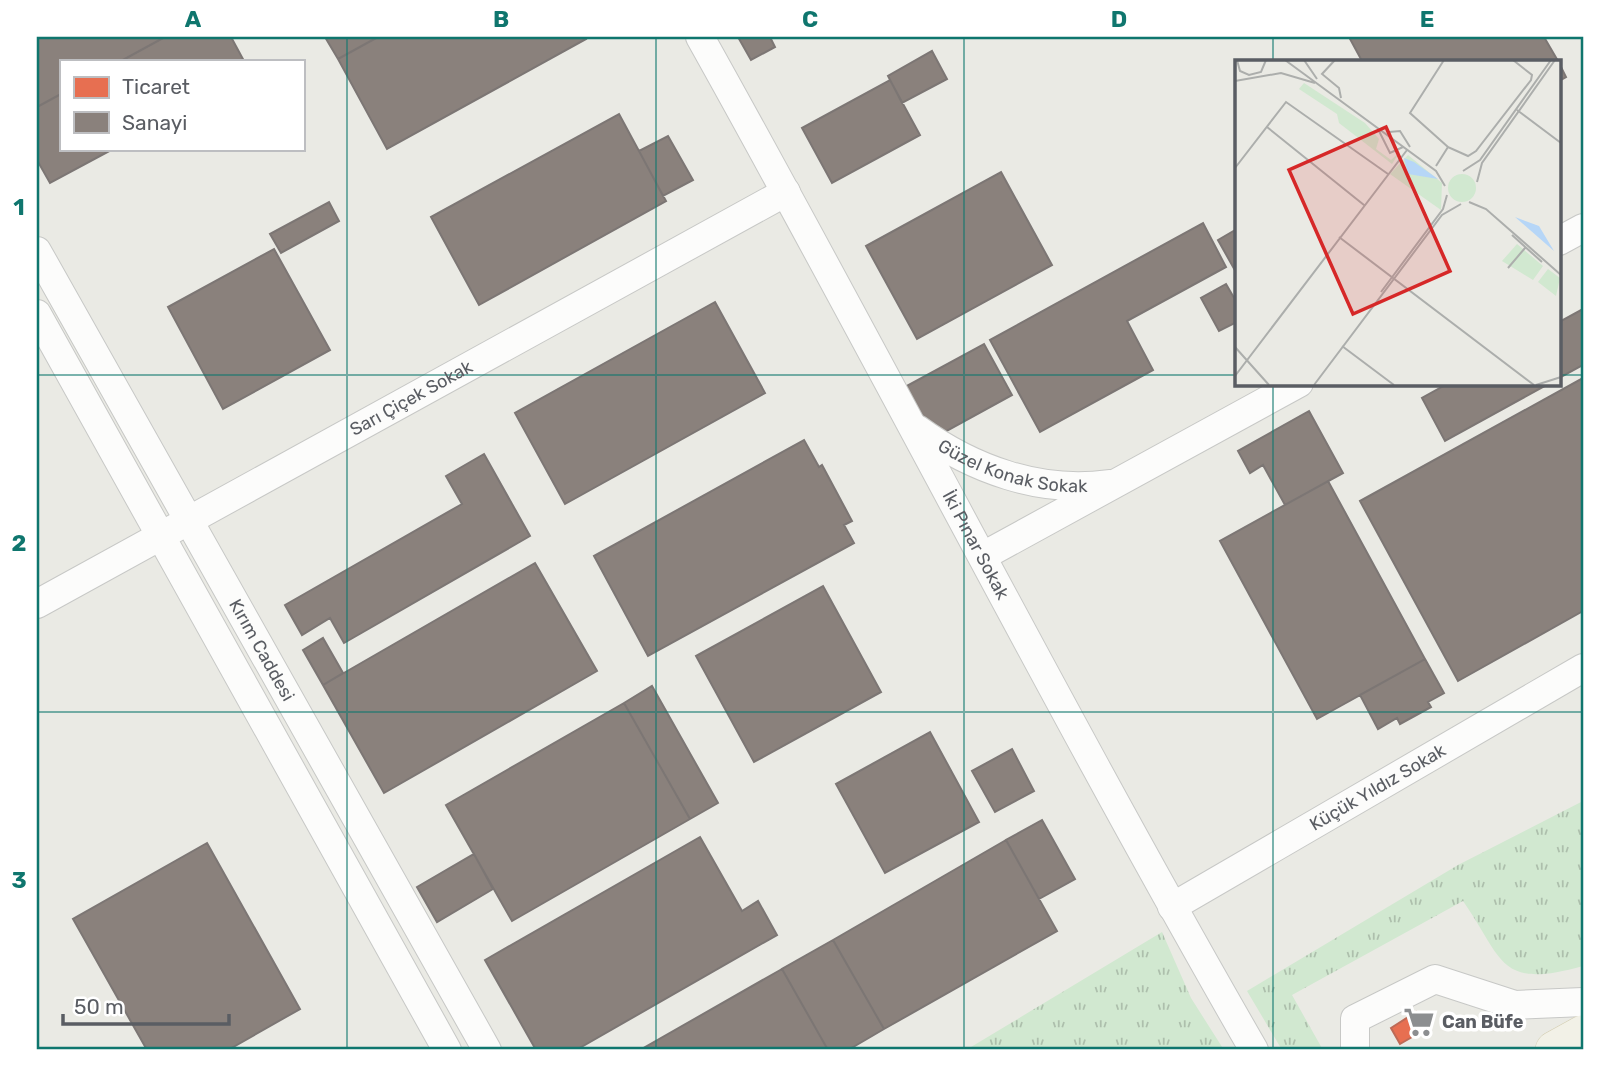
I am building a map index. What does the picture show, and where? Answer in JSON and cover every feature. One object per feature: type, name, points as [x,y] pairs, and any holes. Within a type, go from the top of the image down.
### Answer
[{"type":"main road","points":[[1554,1050],[1583,1034]]},
{"type":"street","name":"İki Pınar Sokak","points":[[699,37],[914,427],[1172,907],[1254,1050]]},
{"type":"street","name":"Sarı Çiçek Sokak","points":[[37,604],[786,192]]},
{"type":"street","points":[[1560,240],[1583,228]]},
{"type":"street","name":"Kırım Caddesi","points":[[37,251],[487,1050]]},
{"type":"street","name":"Kırım Caddesi","points":[[37,314],[447,1050]]},
{"type":"street","name":"Güzel Konak Sokak","points":[[984,556],[1295,385]]},
{"type":"street","name":"Güzel Konak Sokak","points":[[914,427],[963,459],[1012,476],[1035,482],[1074,486],[1118,482]]},
{"type":"street","name":"Küçük Yıldız Sokak","points":[[1172,907],[1583,668]]},
{"type":"street","points":[[1355,1050],[1355,1019],[1435,979],[1515,1005],[1583,1002]]},
{"type":"green space","points":[[1583,801],[1583,966],[1555,973],[1518,972],[1506,965],[1497,954],[1463,901],[1292,995],[1323,1050],[1282,1050],[1247,991],[1458,865]]},
{"type":"green space","points":[[1162,932],[1191,998],[1224,1050],[966,1050]]},
{"type":"building: Ticaret","points":[[1416,1012],[1426,1029],[1400,1044],[1391,1028]]},
{"type":"building: Sanayi","points":[[37,37],[165,37],[123,60],[60,60],[60,95],[37,107]]},
{"type":"building: Sanayi","points":[[165,37],[231,37],[243,60],[123,60]]},
{"type":"building: Sanayi","points":[[325,37],[378,37],[338,59]]},
{"type":"building: Sanayi","points":[[378,37],[586,39],[387,149],[338,59]]},
{"type":"building: Sanayi","points":[[738,37],[770,37],[775,47],[751,60]]},
{"type":"building: Sanayi","points":[[1349,37],[1544,37],[1557,60],[1361,60]]},
{"type":"building: Sanayi","points":[[932,51],[947,79],[902,103],[888,76]]},
{"type":"building: Sanayi","points":[[1560,65],[1566,77],[1560,80]]},
{"type":"building: Sanayi","points":[[890,80],[920,135],[832,183],[802,128]]},
{"type":"building: Sanayi","points":[[60,95],[60,150],[111,150],[50,183],[37,160],[37,107]]},
{"type":"building: Sanayi","points":[[619,114],[666,201],[479,305],[431,217]]},
{"type":"building: Sanayi","points":[[668,136],[693,180],[663,196],[639,151]]},
{"type":"building: Sanayi","points":[[1001,172],[1052,265],[917,339],[866,246]]},
{"type":"building: Sanayi","points":[[329,202],[339,221],[281,253],[270,234]]},
{"type":"building: Sanayi","points":[[1203,223],[1226,267],[1127,321],[1153,370],[1040,432],[990,340]]},
{"type":"building: Sanayi","points":[[1235,230],[1235,270],[1218,240]]},
{"type":"building: Sanayi","points":[[274,249],[330,350],[223,409],[168,307]]},
{"type":"building: Sanayi","points":[[1226,284],[1235,300],[1235,323],[1219,331],[1201,298]]},
{"type":"building: Sanayi","points":[[715,302],[765,393],[565,504],[515,413]]},
{"type":"building: Sanayi","points":[[1583,309],[1583,365],[1560,377],[1560,321]]},
{"type":"building: Sanayi","points":[[984,344],[1012,395],[934,438],[905,387]]},
{"type":"building: Sanayi","points":[[1583,378],[1583,611],[1458,681],[1360,501]]},
{"type":"building: Sanayi","points":[[1445,385],[1546,385],[1445,441],[1422,398]]},
{"type":"building: Sanayi","points":[[1309,411],[1343,473],[1285,505],[1263,465],[1250,473],[1238,451]]},
{"type":"building: Sanayi","points":[[804,440],[819,467],[822,465],[852,521],[844,525],[854,543],[648,656],[594,556]]},
{"type":"building: Sanayi","points":[[484,454],[530,536],[344,643],[330,618],[302,635],[285,605],[462,504],[446,476]]},
{"type":"building: Sanayi","points":[[1328,481],[1425,659],[1317,719],[1220,541]]},
{"type":"building: Sanayi","points":[[535,563],[597,671],[384,793],[323,685]]},
{"type":"building: Sanayi","points":[[823,586],[881,692],[754,762],[696,656]]},
{"type":"building: Sanayi","points":[[323,638],[343,673],[323,685],[303,650]]},
{"type":"building: Sanayi","points":[[1425,659],[1444,693],[1428,702],[1431,707],[1400,724],[1397,718],[1378,729],[1360,695]]},
{"type":"building: Sanayi","points":[[652,686],[718,803],[690,819],[624,703]]},
{"type":"building: Sanayi","points":[[624,703],[690,819],[512,921],[446,805]]},
{"type":"building: Sanayi","points":[[930,732],[979,822],[885,873],[836,784]]},
{"type":"building: Sanayi","points":[[1012,749],[1034,791],[995,812],[972,771]]},
{"type":"building: Sanayi","points":[[1042,820],[1075,879],[1039,899],[1006,840]]},
{"type":"building: Sanayi","points":[[700,837],[742,911],[758,901],[777,935],[576,1050],[536,1050],[485,960]]},
{"type":"building: Sanayi","points":[[1006,840],[1057,931],[884,1029],[833,940]]},
{"type":"building: Sanayi","points":[[207,843],[300,1009],[228,1050],[147,1050],[73,919]]},
{"type":"building: Sanayi","points":[[474,854],[493,889],[437,922],[417,887]]},
{"type":"building: Sanayi","points":[[833,940],[884,1029],[848,1050],[828,1050],[782,969]]},
{"type":"building: Sanayi","points":[[782,969],[828,1050],[640,1050]]},
{"type":"place","name":"Can Büfe","points":[[1419,1022]]}]
